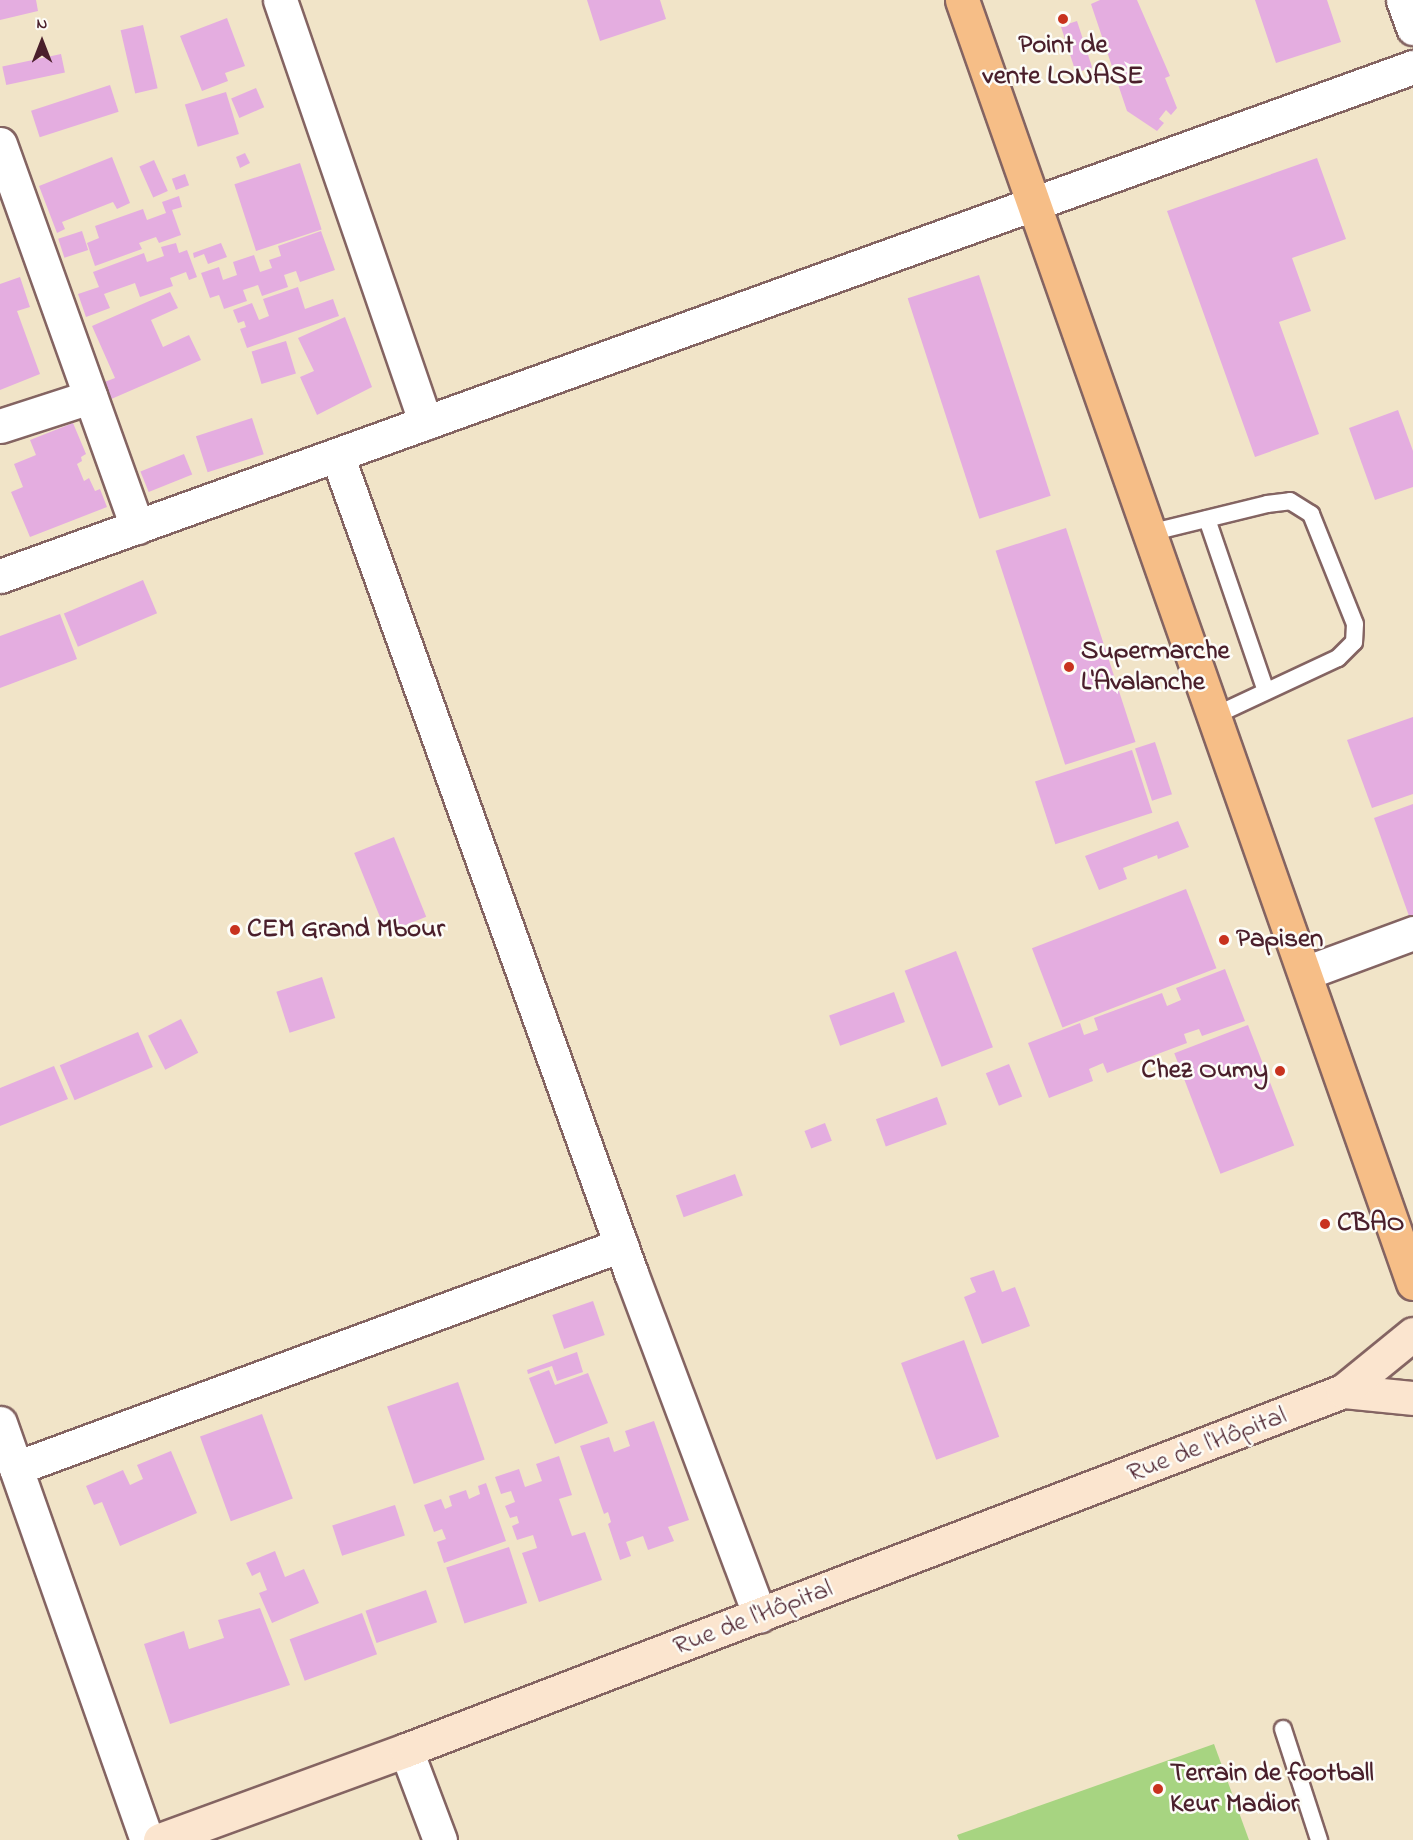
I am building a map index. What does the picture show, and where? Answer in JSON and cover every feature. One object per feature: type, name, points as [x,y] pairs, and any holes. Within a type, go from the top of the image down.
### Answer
[{"type":"highway","points":[[962,0],[1413,1283]]},
{"type":"main road","points":[[1343,1391],[1413,1334]]},
{"type":"main road","name":"Rue de l'Hôpital","points":[[160,1840],[760,1616],[1343,1391]]},
{"type":"main road","points":[[1343,1391],[1413,1398]]},
{"type":"street","points":[[280,0],[426,423]]},
{"type":"street","points":[[1403,0],[1413,28]]},
{"type":"street","points":[[0,576],[1413,67]]},
{"type":"street","points":[[0,144],[137,527]]},
{"type":"street","points":[[0,426],[90,397]]},
{"type":"street","points":[[337,455],[621,1245],[760,1616]]},
{"type":"street","points":[[1305,973],[1413,933]]},
{"type":"street","points":[[16,1468],[621,1245]]},
{"type":"street","points":[[0,1423],[147,1840]]},
{"type":"street","points":[[406,1750],[440,1840]]},
{"type":"lane","points":[[1149,533],[1267,504],[1290,501],[1311,514],[1355,624],[1354,642],[1338,658],[1214,716]]},
{"type":"lane","points":[[1207,519],[1266,691]]},
{"type":"lane","points":[[1283,1729],[1319,1840]]},
{"type":"green space","name":"Terrain de football Keur Madior","points":[[1214,1744],[1249,1840],[959,1840],[957,1835]]},
{"type":"building","points":[[0,0],[36,0],[38,11],[0,20]]},
{"type":"building","points":[[587,0],[660,0],[666,19],[600,41]]},
{"type":"building","points":[[1100,0],[1137,0],[1170,76],[1165,78],[1177,108],[1171,115],[1166,110],[1159,119],[1164,123],[1157,131],[1127,111],[1091,4]]},
{"type":"building","points":[[1255,0],[1327,0],[1341,42],[1276,63]]},
{"type":"building","points":[[227,18],[245,66],[225,73],[228,81],[202,91],[180,36]]},
{"type":"building","points":[[1077,21],[1092,68],[1076,73],[1061,26]]},
{"type":"building","points":[[143,25],[158,88],[135,94],[121,30]]},
{"type":"building","points":[[61,54],[65,73],[6,85],[2,66]]},
{"type":"building","points":[[110,85],[119,112],[40,137],[31,111]]},
{"type":"building","points":[[256,88],[264,107],[239,118],[231,99]]},
{"type":"building","points":[[226,92],[239,134],[198,147],[185,105]]},
{"type":"building","points":[[245,153],[250,163],[240,168],[236,157]]},
{"type":"building","points":[[112,157],[130,203],[117,209],[113,202],[62,222],[65,229],[57,233],[39,186]]},
{"type":"building","points":[[1317,158],[1346,239],[1292,258],[1311,311],[1279,322],[1319,434],[1255,457],[1167,211]]},
{"type":"building","points":[[154,160],[168,191],[153,198],[139,167]]},
{"type":"building","points":[[300,163],[322,230],[256,251],[234,184]]},
{"type":"building","points":[[185,174],[189,185],[176,190],[172,179]]},
{"type":"building","points":[[179,196],[182,207],[172,210],[181,235],[159,243],[156,237],[139,243],[142,249],[95,266],[87,243],[99,238],[95,226],[143,209],[147,220],[166,213],[162,202]]},
{"type":"building","points":[[82,231],[88,250],[64,258],[58,239]]},
{"type":"building","points":[[321,231],[335,270],[300,282],[296,271],[284,275],[288,287],[262,296],[258,285],[243,290],[247,301],[224,309],[219,295],[210,298],[201,273],[219,267],[223,280],[237,275],[233,262],[254,255],[260,272],[272,268],[269,260],[281,256],[278,246]]},
{"type":"building","points":[[176,243],[179,253],[187,250],[197,277],[189,280],[186,272],[170,278],[173,286],[140,297],[135,283],[104,294],[110,308],[86,317],[78,294],[99,287],[93,272],[144,253],[147,262],[164,256],[161,247]]},
{"type":"building","points":[[221,243],[227,257],[208,264],[204,254],[194,258],[193,253]]},
{"type":"building","points":[[979,275],[1051,496],[979,519],[908,298]]},
{"type":"building","points":[[20,277],[30,307],[17,311],[40,374],[0,390],[0,284]]},
{"type":"building","points":[[298,287],[305,309],[333,299],[339,316],[247,348],[240,329],[246,327],[244,321],[238,323],[233,310],[252,303],[259,320],[269,316],[263,299]]},
{"type":"building","points":[[170,292],[178,308],[151,320],[163,347],[189,335],[201,360],[109,400],[102,383],[115,378],[92,326]]},
{"type":"building","points":[[345,317],[372,387],[317,415],[300,377],[314,371],[298,338]]},
{"type":"building","points":[[286,341],[296,374],[262,384],[252,352]]},
{"type":"building","points":[[1398,410],[1413,451],[1413,487],[1375,500],[1349,428]]},
{"type":"building","points":[[252,418],[264,454],[208,472],[196,436]]},
{"type":"building","points":[[73,423],[86,454],[77,464],[84,481],[89,478],[95,491],[100,489],[107,507],[30,537],[11,492],[23,487],[14,464],[36,455],[30,440]]},
{"type":"building","points":[[184,454],[192,474],[149,492],[140,472]]},
{"type":"building","points":[[1066,528],[1136,742],[1065,765],[996,551]]},
{"type":"building","points":[[143,580],[157,613],[78,647],[64,614]]},
{"type":"building","points":[[60,614],[77,659],[0,688],[0,636]]},
{"type":"building","points":[[1413,717],[1413,794],[1372,808],[1347,740]]},
{"type":"building","points":[[1155,742],[1172,794],[1152,801],[1135,748]]},
{"type":"building","points":[[1132,750],[1152,813],[1055,844],[1035,782]]},
{"type":"building","points":[[1413,804],[1413,915],[1409,916],[1374,818]]},
{"type":"building","points":[[1178,821],[1189,847],[1158,859],[1157,855],[1123,868],[1127,879],[1099,890],[1085,856]]},
{"type":"building","points":[[394,837],[426,917],[386,933],[354,853]]},
{"type":"building","points":[[1186,889],[1216,968],[1062,1027],[1032,948]]},
{"type":"building","points":[[956,951],[993,1047],[942,1067],[905,971]]},
{"type":"building","points":[[1225,969],[1245,1021],[1202,1036],[1199,1029],[1184,1034],[1187,1043],[1107,1073],[1103,1063],[1089,1069],[1093,1081],[1049,1098],[1028,1043],[1080,1023],[1084,1035],[1098,1030],[1094,1018],[1162,993],[1167,1006],[1181,1000],[1176,988]]},
{"type":"building","points":[[322,977],[335,1018],[290,1033],[276,992]]},
{"type":"building","points":[[894,992],[905,1022],[840,1046],[829,1016]]},
{"type":"building","points":[[181,1019],[198,1053],[165,1070],[148,1036]]},
{"type":"building","points":[[1248,1025],[1294,1145],[1220,1174],[1174,1053]]},
{"type":"building","points":[[138,1032],[153,1067],[75,1100],[60,1065]]},
{"type":"building","points":[[1009,1064],[1022,1096],[999,1106],[986,1073]]},
{"type":"building","points":[[54,1066],[68,1099],[0,1126],[0,1088]]},
{"type":"building","points":[[937,1097],[947,1124],[886,1146],[876,1119]]},
{"type":"building","points":[[825,1123],[832,1141],[811,1149],[804,1131]]},
{"type":"building","points":[[735,1174],[743,1196],[684,1217],[676,1196]]},
{"type":"building","points":[[994,1270],[1002,1292],[1015,1287],[1030,1326],[982,1344],[964,1297],[976,1292],[970,1278]]},
{"type":"building","points":[[593,1301],[605,1335],[564,1349],[552,1315]]},
{"type":"building","points":[[964,1340],[999,1437],[936,1460],[901,1363]]},
{"type":"building","points":[[577,1352],[583,1372],[557,1381],[552,1366],[528,1374],[527,1370]]},
{"type":"building","points":[[549,1370],[555,1385],[588,1373],[608,1423],[555,1444],[529,1378]]},
{"type":"building","points":[[458,1382],[485,1460],[414,1484],[387,1406]]},
{"type":"building","points":[[262,1414],[293,1499],[231,1521],[200,1437]]},
{"type":"building","points":[[654,1421],[689,1520],[668,1527],[674,1541],[648,1550],[643,1536],[626,1542],[631,1556],[620,1560],[608,1524],[611,1522],[608,1512],[604,1514],[580,1446],[609,1437],[614,1452],[630,1446],[625,1431]]},
{"type":"building","points":[[171,1451],[197,1513],[120,1546],[102,1502],[94,1505],[86,1486],[123,1470],[130,1485],[143,1479],[137,1465]]},
{"type":"building","points":[[559,1456],[572,1495],[559,1499],[572,1536],[585,1532],[602,1580],[539,1602],[522,1553],[537,1548],[533,1535],[517,1540],[512,1526],[519,1523],[517,1516],[510,1518],[505,1506],[515,1502],[511,1491],[501,1494],[495,1477],[519,1469],[525,1487],[542,1481],[536,1464]]},
{"type":"building","points":[[486,1483],[506,1541],[444,1563],[437,1542],[446,1539],[442,1529],[434,1532],[424,1505],[441,1499],[445,1509],[452,1506],[449,1496],[466,1490],[469,1499],[480,1494],[478,1486]]},
{"type":"building","points":[[395,1505],[405,1535],[342,1556],[332,1525]]},
{"type":"building","points":[[509,1547],[527,1603],[464,1624],[446,1567]]},
{"type":"building","points":[[275,1551],[285,1577],[304,1569],[319,1603],[272,1623],[259,1593],[267,1590],[260,1572],[252,1576],[246,1563]]},
{"type":"building","points":[[426,1590],[437,1622],[377,1643],[365,1611]]},
{"type":"building","points":[[260,1608],[290,1685],[170,1724],[144,1644],[184,1631],[189,1649],[224,1638],[218,1620]]},
{"type":"building","points":[[362,1613],[377,1654],[305,1681],[290,1639]]},
{"type":"place","name":"Point de vente LONASE","points":[[1063,19]]},
{"type":"place","name":"Supermarche L'Avalanche","points":[[1069,667]]},
{"type":"place","name":"CEM Grand Mbour","points":[[235,930]]},
{"type":"place","name":"Papisen","points":[[1224,940]]},
{"type":"place","name":"Chez Oumy","points":[[1280,1071]]},
{"type":"place","name":"CBAO","points":[[1325,1224]]},
{"type":"place","name":"Terrain de football Keur Madior","points":[[1158,1789]]}]
